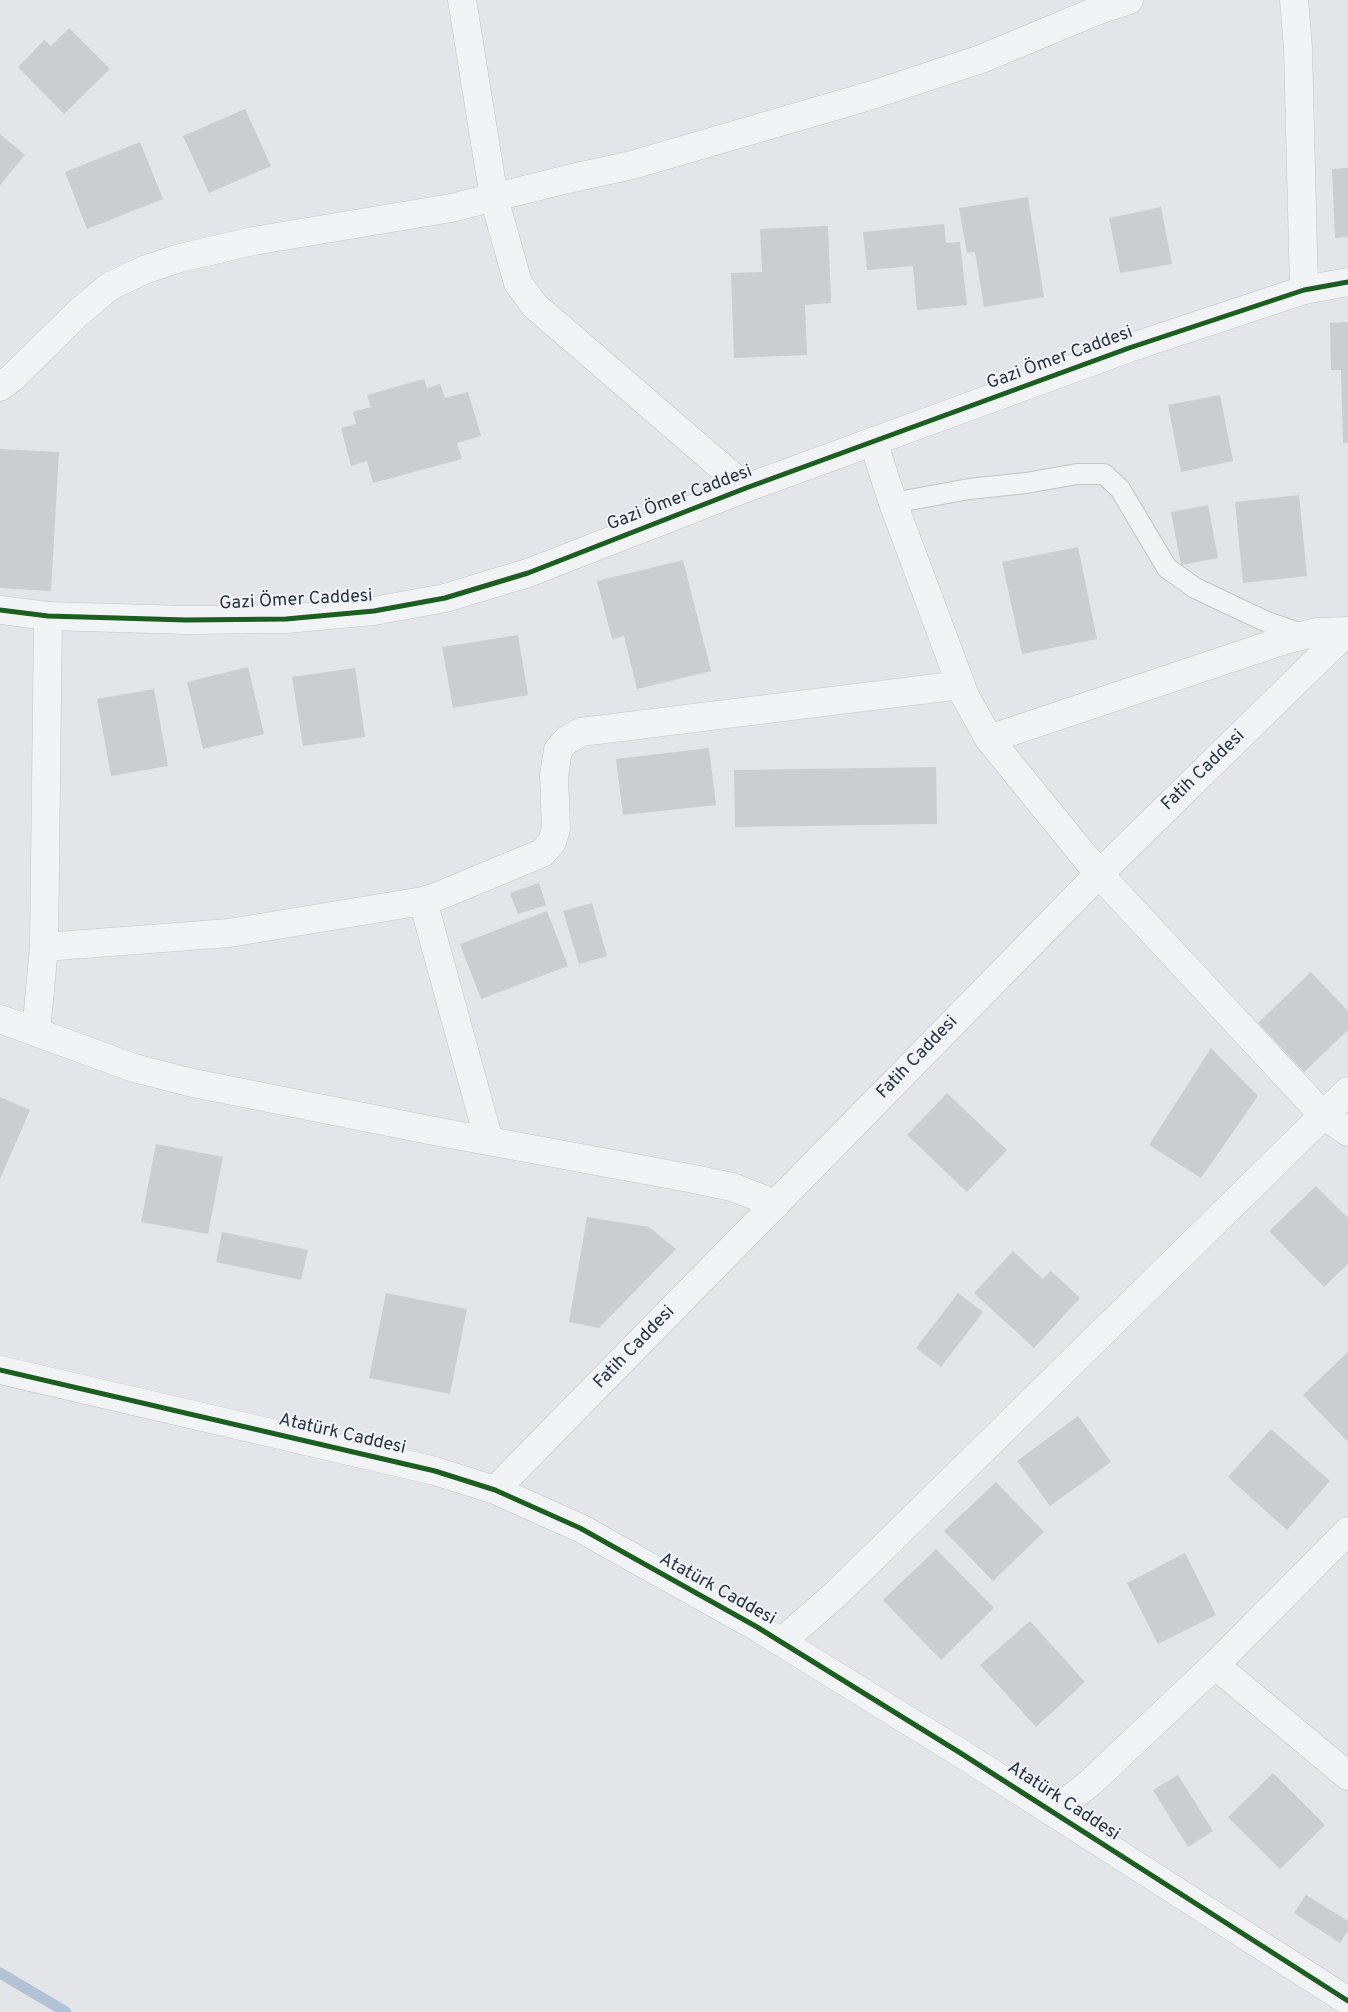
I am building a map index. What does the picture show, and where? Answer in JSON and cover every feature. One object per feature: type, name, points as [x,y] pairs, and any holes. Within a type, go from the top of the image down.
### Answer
[{"type":"street","points":[[462,0],[494,198],[518,283],[535,306],[746,488]]},
{"type":"street","points":[[0,387],[13,378],[77,314],[110,286],[144,270],[180,258],[253,241],[451,208],[568,178],[632,165],[869,96],[981,59],[1096,11],[1129,0]]},
{"type":"street","points":[[1294,0],[1298,48],[1304,290]]},
{"type":"street","name":"Gazi Ömer Caddesi","points":[[0,610],[48,616],[186,620],[286,619],[374,611],[445,598],[528,573],[746,488],[1129,348],[1304,290],[1348,282]]},
{"type":"street","points":[[873,441],[893,503],[965,696],[989,739],[1099,874],[1323,1115],[1348,1132]]},
{"type":"street","points":[[36,1032],[44,947],[48,616]]},
{"type":"street","points":[[989,739],[1304,635],[1317,632],[1348,632]]},
{"type":"street","name":"Fatih Caddesi","points":[[495,1490],[1099,874],[1348,632]]},
{"type":"street","points":[[44,947],[229,933],[424,901],[542,852],[552,842],[556,829],[554,775],[558,750],[567,740],[581,732],[961,685]]},
{"type":"street","points":[[424,901],[490,1141]]},
{"type":"street","points":[[0,1019],[134,1068],[193,1083],[732,1187],[776,1204]]},
{"type":"street","points":[[781,1642],[836,1594],[1348,1091]]},
{"type":"street","name":"Atatürk Caddesi","points":[[0,1370],[435,1471],[495,1490],[580,1528],[781,1642],[1054,1812],[1348,2001]]},
{"type":"street","points":[[1054,1812],[1091,1782],[1215,1665],[1348,1531]]},
{"type":"street","points":[[1215,1665],[1348,1776]]},
{"type":"lane","points":[[893,503],[968,489],[1026,483],[1077,474],[1104,474],[1120,489],[1167,568],[1195,588],[1267,622],[1304,635]]},
{"type":"building","points":[[69,28],[110,69],[64,114],[18,67],[44,40],[51,46]]},
{"type":"building","points":[[245,109],[271,166],[209,193],[183,136]]},
{"type":"building","points":[[0,134],[25,155],[0,185]]},
{"type":"building","points":[[140,142],[163,199],[87,229],[65,172]]},
{"type":"building","points":[[1348,168],[1348,237],[1335,238],[1332,169]]},
{"type":"building","points":[[1028,197],[1044,297],[984,307],[975,252],[967,253],[959,208]]},
{"type":"building","points":[[1161,207],[1172,264],[1120,273],[1109,218]]},
{"type":"building","points":[[944,224],[946,243],[960,242],[967,305],[917,310],[913,266],[867,270],[863,232]]},
{"type":"building","points":[[828,226],[831,303],[805,305],[807,355],[734,358],[731,273],[762,272],[760,229]]},
{"type":"building","points":[[1348,322],[1348,443],[1343,443],[1341,370],[1331,370],[1330,323]]},
{"type":"building","points":[[424,379],[427,388],[440,384],[445,398],[468,392],[481,436],[457,443],[462,459],[373,483],[367,461],[351,466],[341,428],[356,424],[353,412],[371,407],[367,395]]},
{"type":"building","points":[[1220,395],[1233,461],[1181,472],[1168,405]]},
{"type":"building","points":[[0,449],[59,452],[51,591],[0,588]]},
{"type":"building","points":[[1299,495],[1307,576],[1243,583],[1235,502]]},
{"type":"building","points":[[1208,505],[1218,558],[1181,565],[1171,512]]},
{"type":"building","points":[[1078,547],[1097,639],[1022,654],[1002,562]]},
{"type":"building","points":[[683,560],[711,671],[637,689],[624,636],[612,639],[597,581]]},
{"type":"building","points":[[518,635],[528,695],[453,708],[442,647]]},
{"type":"building","points":[[248,667],[264,734],[203,749],[187,682]]},
{"type":"building","points":[[355,668],[365,737],[303,746],[292,677]]},
{"type":"building","points":[[154,689],[168,766],[111,776],[97,699]]},
{"type":"building","points":[[709,748],[716,805],[623,815],[616,759]]},
{"type":"building","points":[[936,767],[937,824],[735,827],[734,770]]},
{"type":"building","points":[[539,883],[546,905],[518,914],[510,893]]},
{"type":"building","points":[[592,903],[607,956],[579,964],[563,911]]},
{"type":"building","points":[[547,911],[568,966],[481,999],[460,944]]},
{"type":"building","points":[[1311,972],[1348,1011],[1348,1030],[1304,1072],[1258,1023]]},
{"type":"building","points":[[1211,1048],[1258,1096],[1201,1178],[1149,1145]]},
{"type":"building","points":[[947,1093],[1007,1150],[967,1192],[907,1135]]},
{"type":"building","points":[[0,1097],[30,1110],[0,1179]]},
{"type":"building","points":[[156,1144],[223,1157],[208,1234],[141,1222]]},
{"type":"building","points":[[1316,1186],[1348,1218],[1348,1264],[1324,1287],[1269,1231]]},
{"type":"building","points":[[587,1217],[649,1227],[676,1249],[599,1328],[569,1322]]},
{"type":"building","points":[[222,1232],[308,1250],[301,1280],[216,1262]]},
{"type":"building","points":[[1013,1251],[1043,1279],[1051,1271],[1080,1298],[1034,1348],[974,1293]]},
{"type":"building","points":[[386,1293],[467,1309],[450,1394],[369,1378]]},
{"type":"building","points":[[958,1293],[983,1312],[941,1367],[916,1348]]},
{"type":"building","points":[[1348,1352],[1348,1442],[1303,1395]]},
{"type":"building","points":[[1078,1416],[1111,1462],[1050,1506],[1017,1461]]},
{"type":"building","points":[[1271,1429],[1330,1481],[1287,1530],[1228,1477]]},
{"type":"building","points":[[996,1482],[1044,1532],[993,1581],[944,1531]]},
{"type":"building","points":[[936,1549],[994,1608],[941,1660],[883,1600]]},
{"type":"building","points":[[1185,1553],[1216,1615],[1158,1644],[1127,1583]]},
{"type":"building","points":[[1030,1621],[1085,1682],[1036,1727],[980,1665]]},
{"type":"building","points":[[1273,1773],[1325,1825],[1280,1869],[1228,1817]]},
{"type":"building","points":[[1178,1775],[1213,1831],[1188,1847],[1153,1790]]},
{"type":"building","points":[[1306,1895],[1348,1921],[1348,1931],[1340,1943],[1294,1913]]},
{"type":"waterway","points":[[0,1973],[66,2012]]},
{"type":"cycle path","points":[[0,610],[48,616],[186,620],[286,619],[374,611],[445,598],[528,573],[746,488],[1129,348],[1304,290],[1348,282]]},
{"type":"cycle path","points":[[0,1370],[435,1471],[495,1490],[580,1528],[757,1627],[962,1754],[1348,2001]]}]
